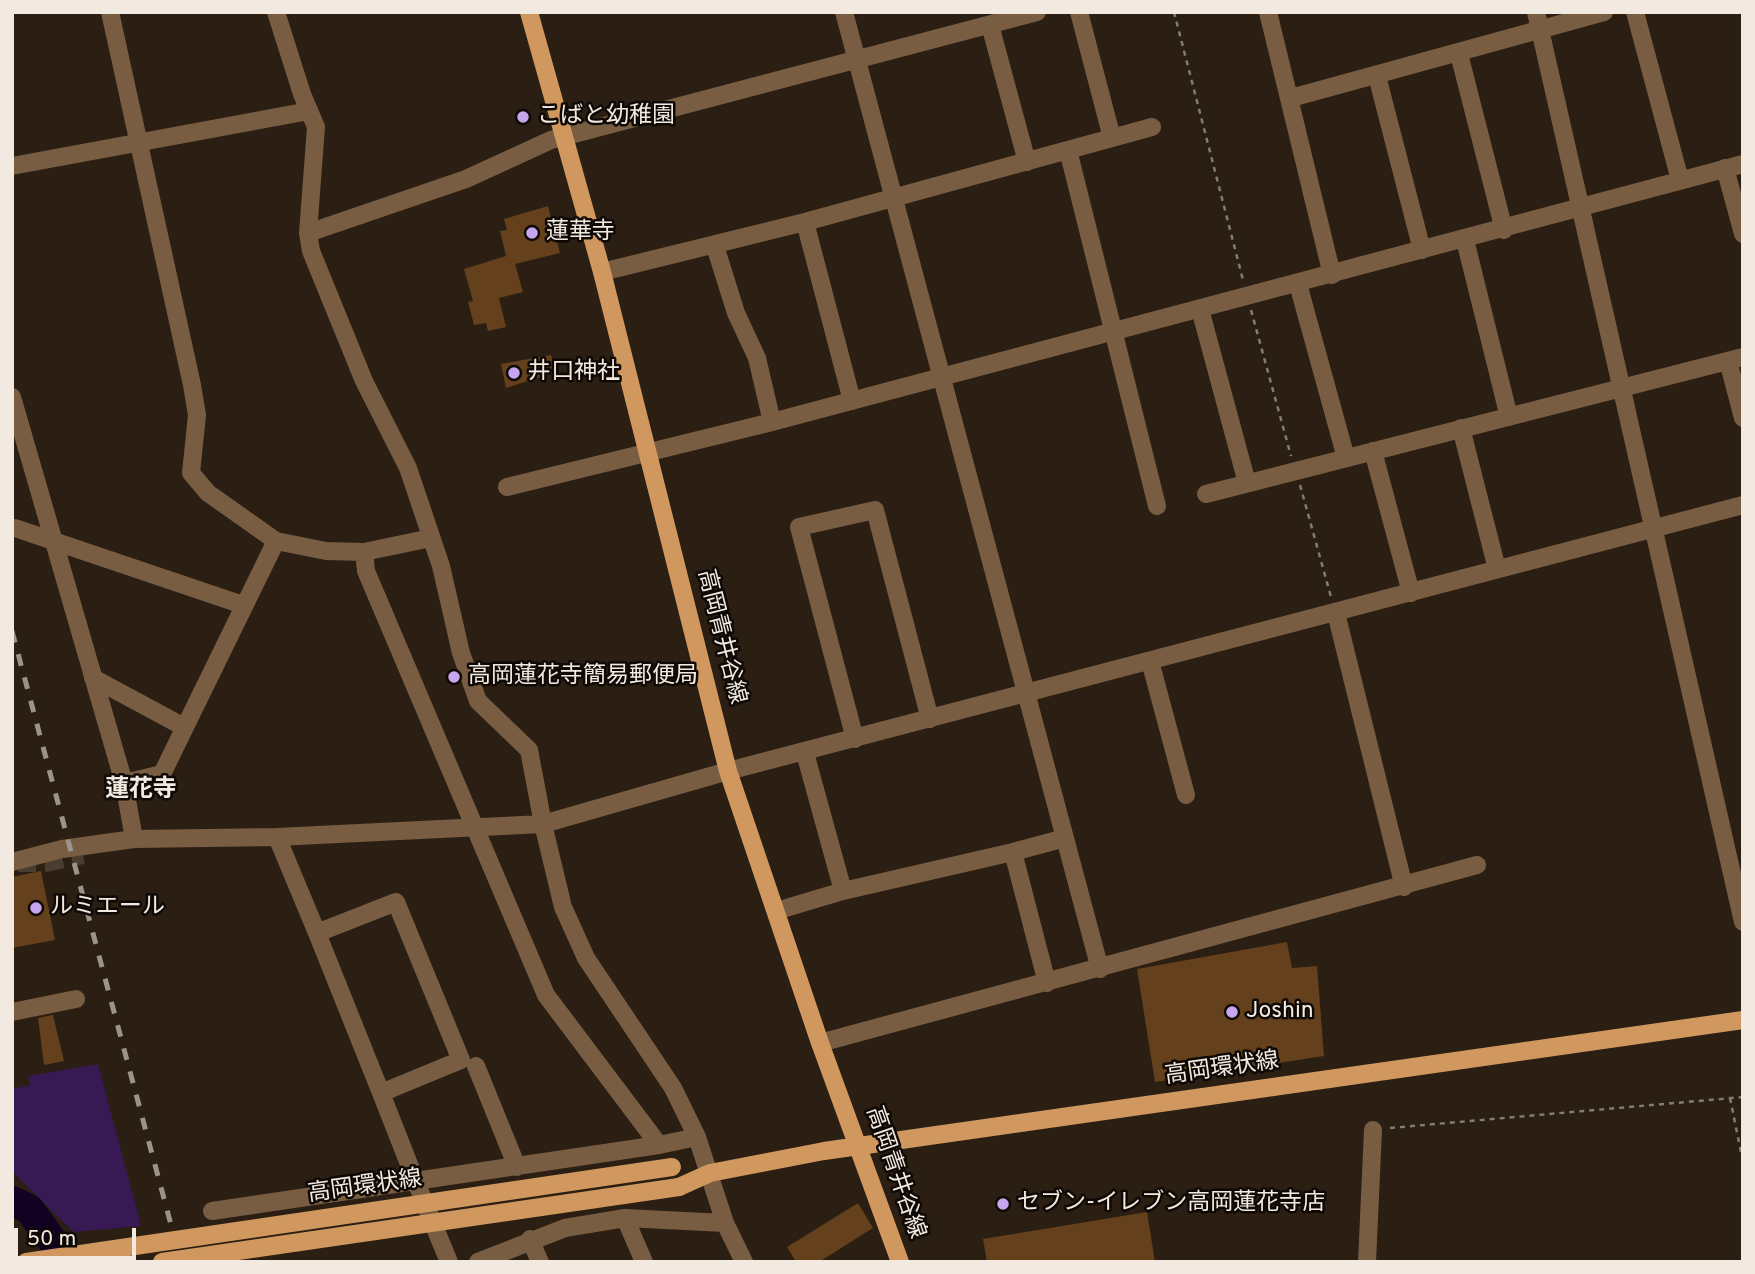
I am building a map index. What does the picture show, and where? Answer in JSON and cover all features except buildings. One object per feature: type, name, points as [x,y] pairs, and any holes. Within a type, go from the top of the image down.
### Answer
[{"type":"main road","name":"高岡青井谷線","points":[[529,12],[602,272],[729,771],[820,1043],[860,1146],[900,1262]]},
{"type":"main road","name":"高岡環状線","points":[[162,1262],[679,1187],[710,1173],[860,1146],[1743,1020]]},
{"type":"main road","name":"高岡環状線","points":[[26,1262],[672,1167],[710,1173]]},
{"type":"street","points":[[110,12],[194,395],[197,415],[191,473],[208,493],[276,541],[326,551],[364,552],[431,538]]},
{"type":"street","points":[[276,12],[316,127],[308,233],[320,278],[345,327],[364,382],[408,467],[431,538],[461,653],[478,701],[529,750],[543,824],[564,907],[586,958],[673,1088],[697,1137],[725,1223],[744,1262]]},
{"type":"street","points":[[844,12],[1100,969]]},
{"type":"street","points":[[1079,12],[1112,138]]},
{"type":"street","points":[[1268,12],[1332,275]]},
{"type":"street","points":[[1291,98],[1459,54],[1538,21],[1604,12]]},
{"type":"street","points":[[1635,12],[1680,180]]},
{"type":"street","points":[[308,233],[466,179],[564,136],[1034,13]]},
{"type":"street","points":[[1538,21],[1582,207],[1620,388],[1734,844],[1743,922]]},
{"type":"street","points":[[990,25],[1027,162]]},
{"type":"street","points":[[1459,54],[1504,229]]},
{"type":"street","points":[[1377,76],[1422,250]]},
{"type":"street","points":[[12,166],[309,111]]},
{"type":"street","points":[[602,272],[715,246],[1152,127]]},
{"type":"street","points":[[1068,150],[1157,506]]},
{"type":"street","points":[[507,486],[772,422],[1465,240],[1734,166],[1743,234]]},
{"type":"street","points":[[805,222],[852,401]]},
{"type":"street","points":[[1465,240],[1509,416]]},
{"type":"street","points":[[715,246],[736,313],[757,358],[772,422]]},
{"type":"street","points":[[1298,284],[1346,458]]},
{"type":"street","points":[[1200,309],[1247,483]]},
{"type":"street","points":[[1206,494],[1735,359],[1743,418]]},
{"type":"street","points":[[12,397],[124,783],[134,839]]},
{"type":"street","points":[[1461,428],[1497,569]]},
{"type":"street","points":[[1373,451],[1411,593]]},
{"type":"street","points":[[12,862],[62,849],[134,839],[277,837],[543,824],[729,771],[1743,505]]},
{"type":"street","points":[[855,739],[799,527],[875,510],[930,719]]},
{"type":"street","points":[[15,528],[243,605]]},
{"type":"street","points":[[124,783],[162,774],[276,541]]},
{"type":"street","points":[[364,552],[366,571],[547,995],[659,1145]]},
{"type":"street","points":[[1336,613],[1404,887]]},
{"type":"street","points":[[1150,661],[1186,795]]},
{"type":"street","points":[[93,678],[184,727]]},
{"type":"street","points":[[805,753],[843,891]]},
{"type":"street","points":[[277,837],[449,1262]]},
{"type":"street","points":[[776,911],[843,891],[1065,838]]},
{"type":"street","points":[[1013,852],[1047,983]]},
{"type":"street","points":[[820,1043],[1404,887],[1477,865]]},
{"type":"street","points":[[317,933],[396,902],[461,1060],[381,1093]]},
{"type":"street","points":[[12,1012],[76,999]]},
{"type":"street","points":[[476,1066],[517,1167]]},
{"type":"street","points":[[1367,1262],[1373,1130]]},
{"type":"street","points":[[212,1211],[517,1167],[697,1137]]},
{"type":"street","points":[[478,1262],[565,1228],[625,1218],[725,1223]]},
{"type":"street","points":[[625,1218],[644,1262]]},
{"type":"street","points":[[530,1240],[540,1262]]},
{"type":"path","points":[[1373,1130],[1743,1097]]},
{"type":"path","points":[[1730,1098],[1743,1162]]},
{"type":"shaded area","points":[[98,1064],[141,1226],[73,1232],[12,1171],[12,1089],[30,1085],[28,1076]]},
{"type":"waterway","points":[[12,1201],[29,1209],[68,1262]]},
{"type":"tunnel","points":[[18,863],[46,863],[83,855]]},
{"type":"railway","points":[[12,631],[181,1262]]},
{"type":"place","name":"こばと幼稚園","points":[[523,117]]},
{"type":"place","name":"蓮華寺","points":[[532,233]]},
{"type":"place","name":"井口神社","points":[[514,373]]},
{"type":"place","name":"高岡蓮花寺簡易郵便局","points":[[454,677]]},
{"type":"place","name":"ルミエール","points":[[36,908]]},
{"type":"place","name":"Joshin","points":[[1232,1012]]},
{"type":"place","name":"セブン-イレブン高岡蓮花寺店","points":[[1003,1204]]},
{"type":"district","name":"蓮花寺","points":[[141,791]]}]
